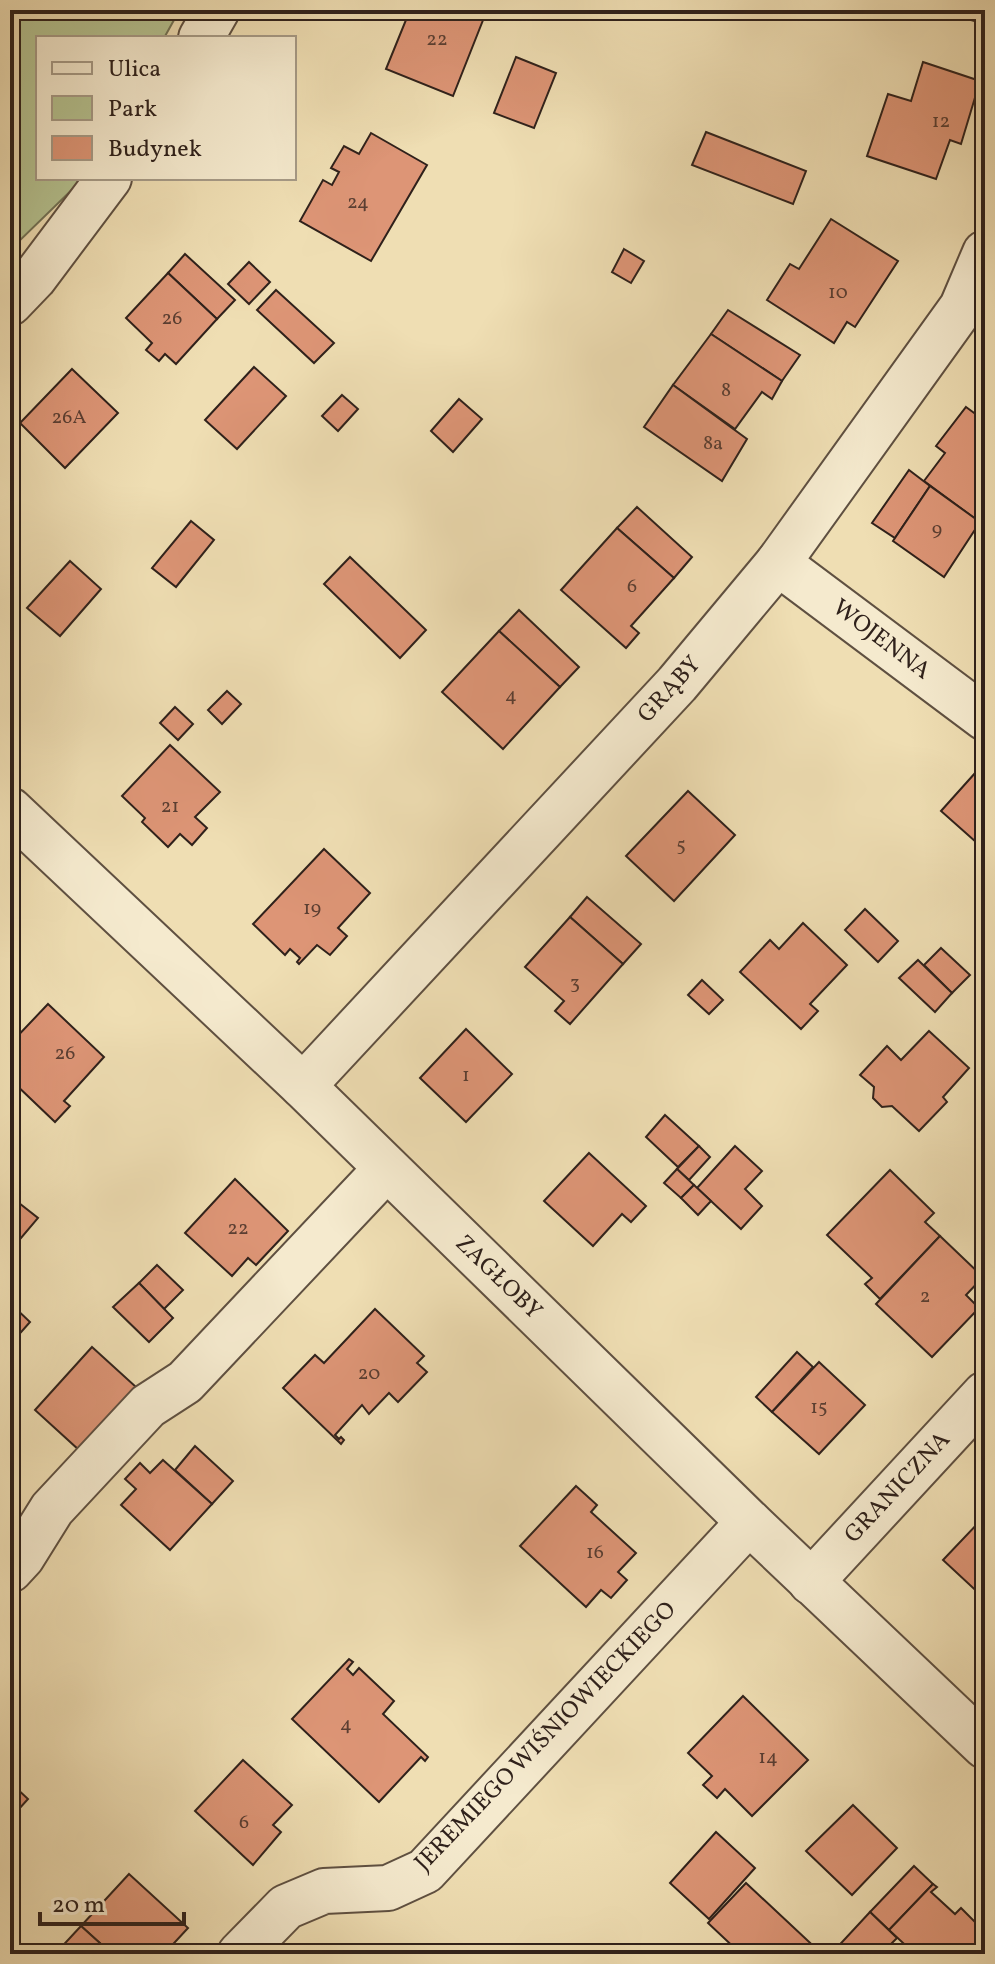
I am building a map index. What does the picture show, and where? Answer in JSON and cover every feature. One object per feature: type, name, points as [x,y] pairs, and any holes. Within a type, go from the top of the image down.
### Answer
[{"type":"street","points":[[202,36],[217,10]]},
{"type":"street","points":[[10,303],[34,278],[108,180]]},
{"type":"street","name":"GRĄBY","points":[[303,1086],[677,684],[778,563],[962,307],[985,253]]},
{"type":"street","name":"WOJENNA","points":[[778,563],[985,718]]},
{"type":"street","name":"ZAGŁOBY","points":[[10,810],[303,1086],[749,1522],[985,1746]]},
{"type":"street","points":[[10,1570],[22,1557],[52,1509],[148,1406],[185,1382],[386,1169]]},
{"type":"street","name":"GRANICZNA","points":[[811,1582],[985,1394]]},
{"type":"street","name":"JEREMIEGO WIŚNIOWIECKIEGO","points":[[240,1954],[286,1907],[324,1891],[388,1888],[425,1871],[749,1522]]},
{"type":"green space","points":[[10,10],[160,10],[174,20],[165,36],[36,36],[36,180],[82,180],[10,250]]},
{"type":"building","points":[[410,10],[487,10],[453,96],[386,69]]},
{"type":"building","points":[[935,10],[985,10],[985,24]]},
{"type":"building","points":[[516,57],[556,73],[534,128],[494,113]]},
{"type":"building","points":[[923,62],[980,81],[961,144],[950,140],[936,179],[867,156],[888,94],[911,101]]},
{"type":"building","points":[[706,132],[806,171],[793,204],[692,165]]},
{"type":"building","points":[[371,133],[427,165],[371,261],[300,221],[323,180],[332,185],[339,172],[331,168],[344,146],[359,154]]},
{"type":"building","points":[[831,219],[898,261],[855,327],[847,322],[834,343],[767,300],[790,264],[799,269]]},
{"type":"building","points":[[624,249],[644,261],[631,283],[612,272]]},
{"type":"building","points":[[185,254],[235,300],[217,319],[168,273]]},
{"type":"building","points":[[249,262],[270,282],[249,304],[228,284]]},
{"type":"building","points":[[168,273],[217,319],[176,364],[165,354],[159,361],[146,350],[152,343],[126,318]]},
{"type":"building","points":[[276,290],[334,343],[314,363],[257,310]]},
{"type":"building","points":[[728,310],[800,355],[782,381],[711,334]]},
{"type":"building","points":[[711,334],[782,381],[772,399],[762,392],[735,429],[673,385]]},
{"type":"building","points":[[254,367],[286,396],[237,449],[205,420]]},
{"type":"building","points":[[72,369],[118,413],[65,468],[20,423]]},
{"type":"building","points":[[673,385],[747,439],[722,481],[644,427]]},
{"type":"building","points":[[342,395],[358,409],[338,431],[322,416]]},
{"type":"building","points":[[459,399],[482,419],[453,452],[431,431]]},
{"type":"building","points":[[966,407],[985,421],[985,526],[924,481],[945,453],[936,446]]},
{"type":"building","points":[[909,470],[930,486],[895,538],[872,523]]},
{"type":"building","points":[[930,486],[980,522],[944,577],[893,541]]},
{"type":"building","points":[[637,507],[692,557],[674,578],[617,528]]},
{"type":"building","points":[[191,521],[214,540],[176,587],[152,568]]},
{"type":"building","points":[[617,528],[674,578],[631,626],[639,633],[626,648],[561,590]]},
{"type":"building","points":[[350,557],[426,630],[400,658],[324,584]]},
{"type":"building","points":[[70,561],[101,589],[60,636],[27,608]]},
{"type":"building","points":[[519,610],[579,667],[560,687],[499,631]]},
{"type":"building","points":[[499,631],[560,687],[503,749],[442,692]]},
{"type":"building","points":[[227,691],[241,704],[222,724],[208,710]]},
{"type":"building","points":[[175,707],[193,724],[178,740],[160,723]]},
{"type":"building","points":[[170,745],[220,792],[195,817],[207,828],[192,845],[180,834],[168,847],[142,822],[145,818],[122,796]]},
{"type":"building","points":[[976,772],[985,780],[985,850],[941,811]]},
{"type":"building","points":[[688,791],[735,835],[674,901],[626,856]]},
{"type":"building","points":[[324,849],[370,893],[338,928],[347,936],[330,955],[317,945],[299,964],[300,958],[290,949],[285,955],[253,924]]},
{"type":"building","points":[[587,897],[641,944],[623,964],[570,917]]},
{"type":"building","points":[[865,909],[898,941],[878,962],[845,930]]},
{"type":"building","points":[[570,917],[623,964],[570,1024],[555,1011],[564,1001],[525,967]]},
{"type":"building","points":[[803,923],[847,965],[810,1004],[818,1011],[801,1029],[740,972],[770,940],[779,949]]},
{"type":"building","points":[[941,948],[970,975],[952,993],[924,965]]},
{"type":"building","points":[[918,960],[952,993],[935,1012],[899,978]]},
{"type":"building","points":[[702,980],[723,1000],[709,1014],[688,995]]},
{"type":"building","points":[[48,1004],[104,1057],[64,1101],[70,1106],[55,1122],[10,1079],[10,1044]]},
{"type":"building","points":[[466,1029],[512,1074],[466,1122],[420,1078]]},
{"type":"building","points":[[929,1031],[969,1068],[943,1097],[947,1102],[919,1131],[892,1106],[882,1107],[873,1098],[874,1087],[860,1075],[887,1046],[901,1060]]},
{"type":"building","points":[[665,1115],[699,1146],[678,1167],[646,1137]]},
{"type":"building","points":[[699,1146],[710,1157],[689,1180],[677,1169]]},
{"type":"building","points":[[735,1146],[762,1171],[745,1189],[762,1206],[741,1229],[697,1188]]},
{"type":"building","points":[[589,1153],[646,1206],[631,1222],[622,1214],[593,1246],[544,1201]]},
{"type":"building","points":[[677,1169],[694,1185],[681,1198],[664,1183]]},
{"type":"building","points":[[890,1170],[934,1213],[925,1222],[940,1236],[880,1299],[865,1284],[872,1278],[827,1235]]},
{"type":"building","points":[[235,1179],[288,1231],[256,1265],[248,1258],[232,1276],[185,1233]]},
{"type":"building","points":[[694,1185],[711,1201],[698,1215],[681,1198]]},
{"type":"building","points":[[19,1203],[38,1218],[10,1251],[10,1214]]},
{"type":"building","points":[[940,1236],[983,1277],[966,1295],[979,1308],[932,1357],[876,1304]]},
{"type":"building","points":[[157,1265],[183,1290],[164,1309],[139,1283]]},
{"type":"building","points":[[139,1283],[173,1318],[149,1342],[113,1307]]},
{"type":"building","points":[[10,1303],[30,1322],[14,1340],[16,1343],[10,1350]]},
{"type":"building","points":[[375,1309],[424,1356],[417,1363],[427,1372],[398,1402],[389,1393],[369,1414],[362,1405],[335,1435],[344,1440],[341,1444],[283,1388],[315,1355],[324,1363]]},
{"type":"building","points":[[92,1347],[136,1387],[79,1450],[35,1410]]},
{"type":"building","points":[[797,1352],[813,1367],[772,1412],[756,1397]]},
{"type":"building","points":[[819,1362],[865,1405],[819,1454],[772,1412]]},
{"type":"building","points":[[195,1446],[233,1481],[212,1504],[175,1470]]},
{"type":"building","points":[[163,1460],[212,1504],[170,1550],[121,1505],[136,1489],[125,1479],[140,1463],[150,1473]]},
{"type":"building","points":[[576,1486],[597,1505],[591,1512],[636,1553],[618,1572],[627,1580],[611,1598],[601,1590],[586,1607],[520,1546]]},
{"type":"building","points":[[981,1520],[985,1524],[985,1599],[943,1560]]},
{"type":"building","points":[[349,1659],[353,1662],[347,1669],[353,1675],[359,1668],[394,1701],[383,1714],[428,1757],[425,1761],[421,1757],[379,1802],[292,1719]]},
{"type":"building","points":[[743,1696],[808,1760],[752,1816],[725,1789],[717,1798],[703,1785],[712,1776],[688,1753]]},
{"type":"building","points":[[243,1760],[292,1805],[273,1825],[281,1832],[253,1865],[195,1811]]},
{"type":"building","points":[[10,1771],[12,1784],[28,1799],[10,1819]]},
{"type":"building","points":[[853,1805],[897,1848],[852,1895],[806,1851]]},
{"type":"building","points":[[716,1832],[755,1868],[709,1919],[670,1883]]},
{"type":"building","points":[[914,1866],[933,1884],[889,1930],[870,1912]]},
{"type":"building","points":[[129,1874],[188,1928],[164,1954],[112,1954],[81,1926]]},
{"type":"building","points":[[746,1883],[822,1954],[741,1954],[708,1923]]},
{"type":"building","points":[[933,1884],[937,1887],[931,1892],[955,1914],[961,1908],[985,1932],[969,1952],[972,1954],[915,1954],[889,1930]]},
{"type":"building","points":[[870,1912],[897,1938],[881,1954],[831,1954]]},
{"type":"building","points":[[81,1926],[112,1954],[55,1954]]}]
